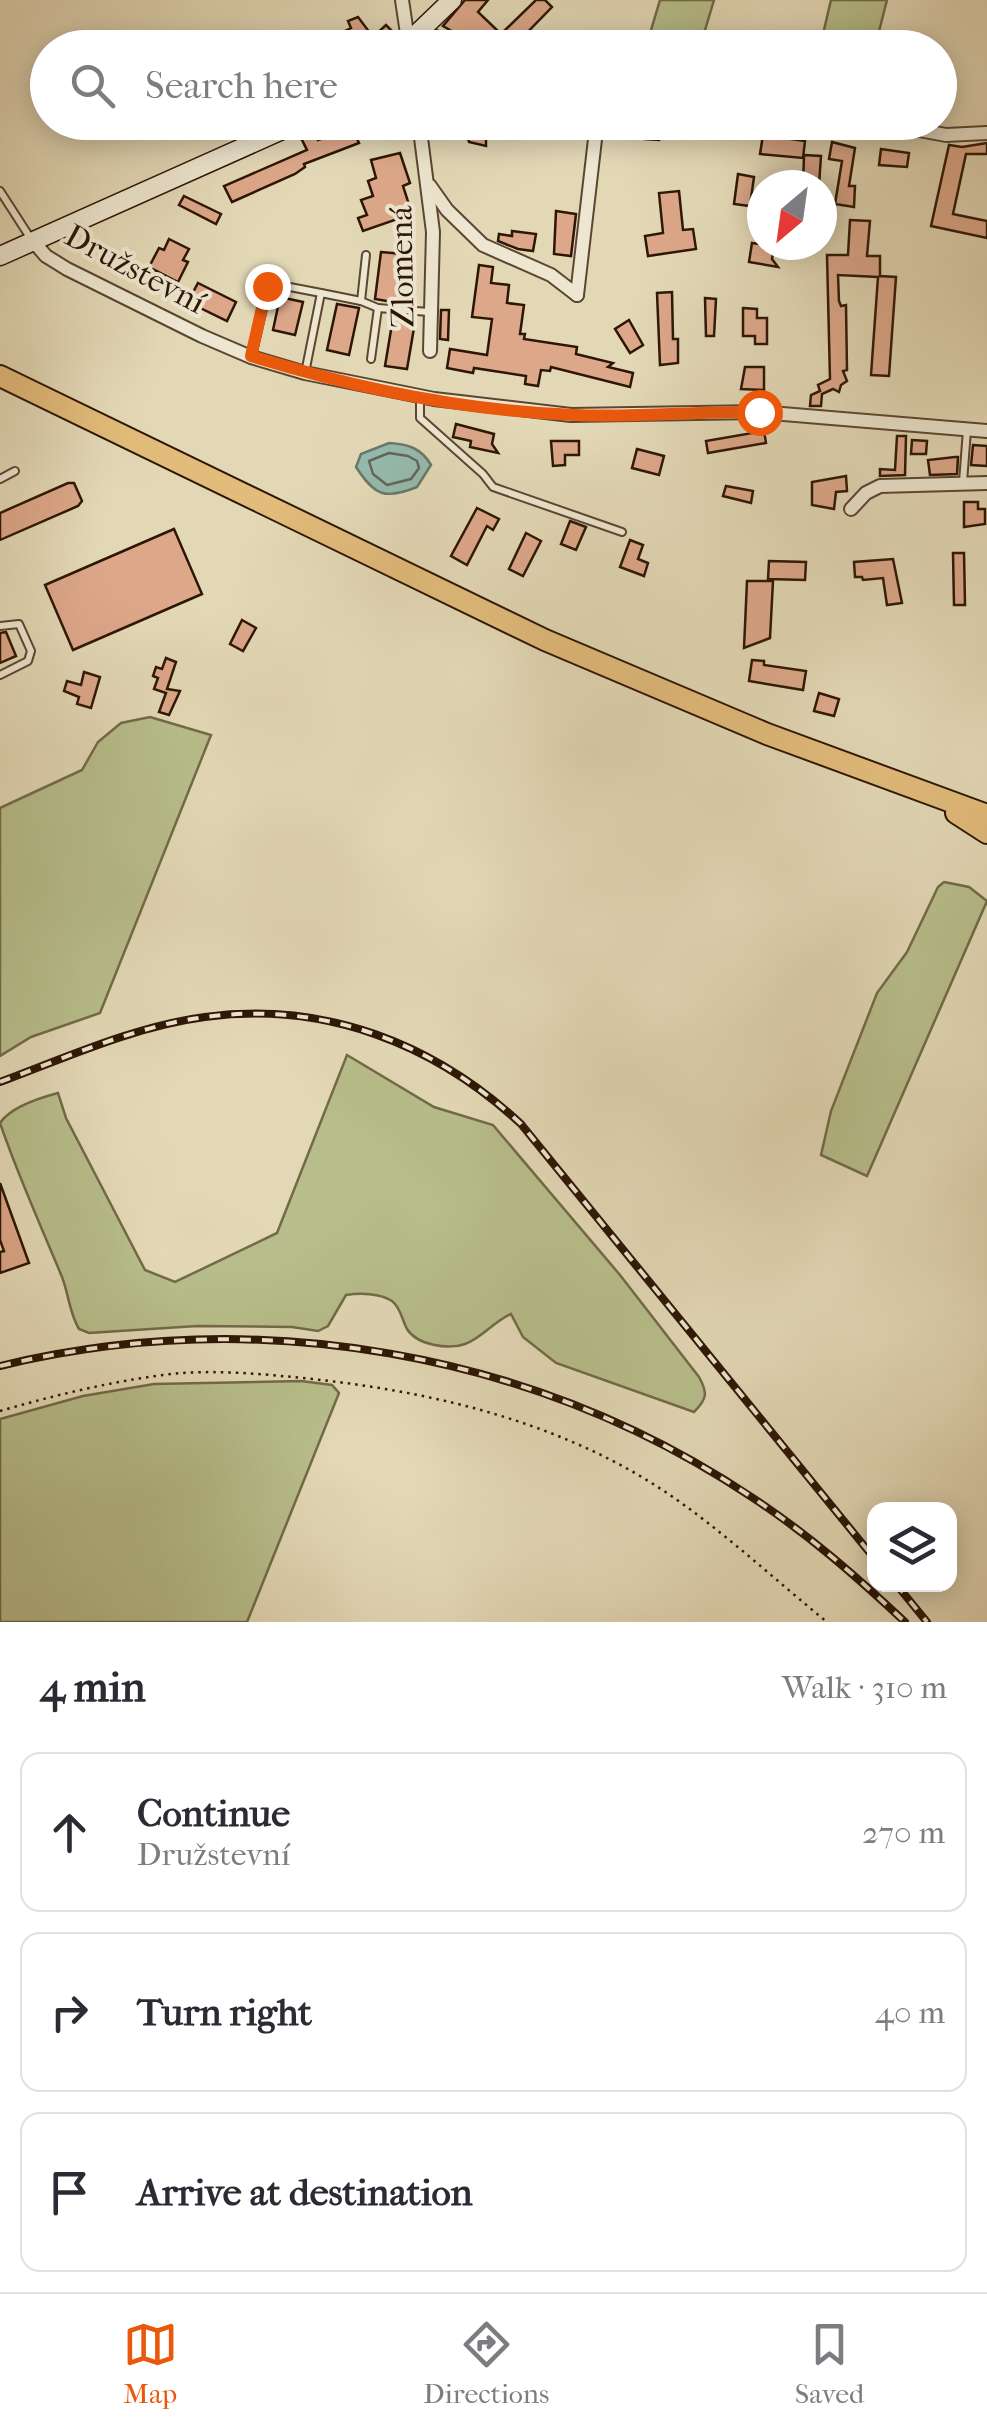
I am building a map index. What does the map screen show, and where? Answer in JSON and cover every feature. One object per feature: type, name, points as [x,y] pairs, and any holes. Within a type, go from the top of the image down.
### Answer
[{"type":"main road","points":[[0,376],[545,640],[703,709],[987,815]]},
{"type":"main road","points":[[924,793],[987,800]]},
{"type":"main road","points":[[924,793],[987,833]]},
{"type":"street","points":[[402,0],[408,30]]},
{"type":"street","points":[[422,30],[452,0]]},
{"type":"street","points":[[957,134],[987,133]]},
{"type":"street","points":[[0,256],[259,140]]},
{"type":"street","name":"Zlomená","points":[[422,140],[433,232],[430,351]]},
{"type":"street","name":"Zlomená","points":[[428,182],[448,210],[484,245],[551,275],[578,296],[595,140]]},
{"type":"street","name":"Družstevní","points":[[32,240],[46,256],[68,269],[251,356],[304,373],[420,397],[571,415],[759,412],[987,431]]},
{"type":"street","points":[[851,509],[866,493],[880,486],[987,483]]},
{"type":"lane","points":[[0,191],[32,240]]},
{"type":"lane","points":[[362,300],[366,255]]},
{"type":"lane","points":[[251,356],[269,283],[362,300],[378,308],[430,312]]},
{"type":"lane","points":[[304,373],[321,292]]},
{"type":"lane","points":[[371,359],[378,308]]},
{"type":"lane","points":[[420,397],[420,418],[493,487],[622,532]]},
{"type":"lane","points":[[963,484],[968,430]]},
{"type":"lane","points":[[0,479],[16,471]]},
{"type":"lane","points":[[0,626],[19,624],[30,651],[28,661],[0,674]]},
{"type":"path","points":[[0,1412],[74,1390],[174,1374],[254,1374],[364,1384],[502,1414],[598,1455],[666,1493],[827,1622]]},
{"type":"green space","points":[[660,0],[714,0],[705,30],[651,30]]},
{"type":"green space","points":[[831,0],[887,0],[879,30],[824,30]]},
{"type":"green space","points":[[150,717],[211,735],[100,1013],[31,1037],[0,1056],[0,808],[82,770],[98,742],[121,723]]},
{"type":"green space","points":[[944,882],[969,887],[987,901],[867,1176],[821,1155],[831,1111],[877,993],[907,952]]},
{"type":"green space","points":[[347,1055],[434,1107],[493,1125],[620,1275],[699,1377],[705,1396],[694,1412],[556,1363],[523,1337],[511,1314],[471,1341],[442,1346],[412,1334],[395,1304],[376,1295],[346,1295],[328,1326],[318,1331],[197,1326],[89,1333],[79,1329],[0,1123],[26,1104],[58,1093],[66,1118],[145,1270],[175,1282],[277,1233]]},
{"type":"green space","points":[[301,1381],[332,1385],[339,1393],[247,1622],[0,1622],[0,1419],[83,1396],[154,1384]]},
{"type":"water","points":[[389,443],[413,448],[431,465],[417,487],[382,493],[356,467],[361,454]]},
{"type":"building","points":[[465,0],[488,0],[478,12],[497,30],[450,30],[443,26]]},
{"type":"building","points":[[536,0],[545,0],[552,7],[530,30],[505,30]]},
{"type":"building","points":[[358,17],[368,30],[347,30],[351,28],[348,21]]},
{"type":"building","points":[[302,140],[359,143],[304,164],[295,174],[232,202],[224,186],[307,150]]},
{"type":"building","points":[[486,140],[486,146],[469,142]]},
{"type":"building","points":[[762,140],[805,141],[803,158],[760,154]]},
{"type":"building","points":[[832,142],[855,148],[849,186],[855,186],[854,207],[837,204],[842,161],[829,159]]},
{"type":"building","points":[[987,143],[987,154],[966,154],[953,214],[987,221],[987,238],[931,226],[949,145]]},
{"type":"building","points":[[881,149],[909,153],[907,167],[879,165]]},
{"type":"building","points":[[400,153],[410,183],[403,186],[412,214],[363,231],[358,218],[367,215],[361,200],[373,196],[368,181],[376,178],[371,160]]},
{"type":"building","points":[[804,155],[821,156],[820,170],[804,170]]},
{"type":"building","points":[[738,174],[747,176],[747,206],[734,204]]},
{"type":"building","points":[[679,191],[683,230],[693,229],[696,249],[648,256],[645,236],[663,233],[659,193]]},
{"type":"building","points":[[184,196],[221,214],[216,224],[179,205]]},
{"type":"building","points":[[556,211],[576,214],[571,256],[554,254]]},
{"type":"building","points":[[850,220],[870,221],[867,256],[880,256],[880,276],[896,277],[889,376],[871,375],[878,277],[838,275],[839,301],[841,306],[846,305],[847,370],[843,371],[847,381],[839,392],[833,389],[822,394],[821,406],[810,406],[811,395],[820,391],[818,385],[830,379],[827,260],[848,255]]},
{"type":"building","points":[[512,231],[536,234],[533,251],[498,241],[499,234],[512,236]]},
{"type":"building","points":[[169,239],[189,249],[183,260],[188,262],[178,282],[149,267]]},
{"type":"building","points":[[381,252],[403,254],[398,303],[375,299]]},
{"type":"building","points":[[773,260],[778,267],[749,262]]},
{"type":"building","points":[[479,265],[493,267],[491,283],[509,285],[507,303],[524,305],[520,334],[525,334],[524,339],[577,347],[576,354],[613,363],[608,367],[633,373],[630,387],[551,367],[550,371],[541,370],[538,386],[525,384],[526,376],[447,368],[450,349],[487,355],[492,319],[472,317]]},
{"type":"building","points":[[198,283],[236,302],[227,321],[188,302]]},
{"type":"building","points":[[672,292],[678,363],[660,365],[657,293]]},
{"type":"building","points":[[280,297],[303,302],[295,335],[273,330]]},
{"type":"building","points":[[705,298],[716,299],[714,336],[706,336]]},
{"type":"building","points":[[337,304],[359,308],[349,355],[327,350]]},
{"type":"building","points":[[743,308],[757,309],[757,318],[767,318],[767,344],[755,344],[755,336],[743,336]]},
{"type":"building","points":[[441,310],[449,310],[448,340],[440,339]]},
{"type":"building","points":[[393,318],[415,322],[407,369],[385,366]]},
{"type":"building","points":[[629,320],[643,345],[630,353],[615,329]]},
{"type":"building","points":[[745,367],[764,367],[764,390],[741,389]]},
{"type":"building","points":[[456,424],[494,434],[492,444],[498,453],[470,447],[471,441],[453,437]]},
{"type":"building","points":[[764,431],[766,443],[708,453],[706,441]]},
{"type":"building","points":[[897,436],[906,436],[905,475],[880,476],[880,469],[895,470]]},
{"type":"building","points":[[912,440],[927,441],[926,454],[911,454]]},
{"type":"building","points":[[551,441],[579,441],[579,455],[565,455],[565,465],[553,466]]},
{"type":"building","points":[[973,445],[987,446],[987,466],[971,465]]},
{"type":"building","points":[[637,449],[664,456],[659,475],[632,468]]},
{"type":"building","points":[[958,457],[957,474],[930,475],[928,460]]},
{"type":"building","points":[[846,476],[847,491],[836,492],[834,509],[812,505],[812,482]]},
{"type":"building","points":[[74,483],[82,501],[78,506],[0,540],[0,513]]},
{"type":"building","points":[[726,486],[753,491],[751,503],[723,496]]},
{"type":"building","points":[[964,502],[978,502],[978,509],[985,509],[985,524],[964,527]]},
{"type":"building","points":[[477,508],[499,519],[493,530],[487,526],[467,565],[451,556]]},
{"type":"building","points":[[570,521],[586,527],[576,550],[561,544]]},
{"type":"building","points":[[174,529],[202,594],[73,650],[45,585]]},
{"type":"building","points":[[526,533],[541,541],[523,576],[509,569]]},
{"type":"building","points":[[630,540],[643,545],[638,559],[648,563],[644,576],[620,567]]},
{"type":"building","points":[[953,553],[964,553],[965,605],[954,605]]},
{"type":"building","points":[[893,559],[902,603],[887,605],[883,578],[855,577],[854,562]]},
{"type":"building","points":[[769,561],[806,562],[805,580],[768,579]]},
{"type":"building","points":[[747,581],[773,581],[770,638],[744,648]]},
{"type":"building","points":[[242,620],[256,628],[243,651],[230,644]]},
{"type":"building","points":[[6,632],[16,656],[0,663],[0,633]]},
{"type":"building","points":[[166,658],[176,662],[167,689],[180,691],[169,715],[159,712],[166,693],[154,689],[158,678],[153,676],[156,667],[162,669]]},
{"type":"building","points":[[752,660],[806,671],[803,690],[749,681]]},
{"type":"building","points":[[84,672],[100,677],[91,708],[77,704],[79,697],[64,691],[67,681],[81,685]]},
{"type":"building","points":[[819,693],[839,699],[834,716],[814,711]]},
{"type":"building","points":[[0,1183],[29,1263],[0,1273],[0,1252],[4,1251],[0,1240]]},
{"type":"railway","points":[[0,1082],[127,1035],[205,1017],[249,1014],[334,1022],[414,1050],[487,1095],[521,1124],[867,1549]]},
{"type":"railway","points":[[0,1366],[97,1348],[195,1340],[293,1342],[390,1354],[486,1375],[579,1407],[668,1448],[753,1498],[850,1572],[905,1622]]},
{"type":"railway","points":[[903,1592],[927,1622]]},
{"type":"route","points":[[267,286],[251,356],[304,373],[434,400],[571,415],[759,412]]}]
